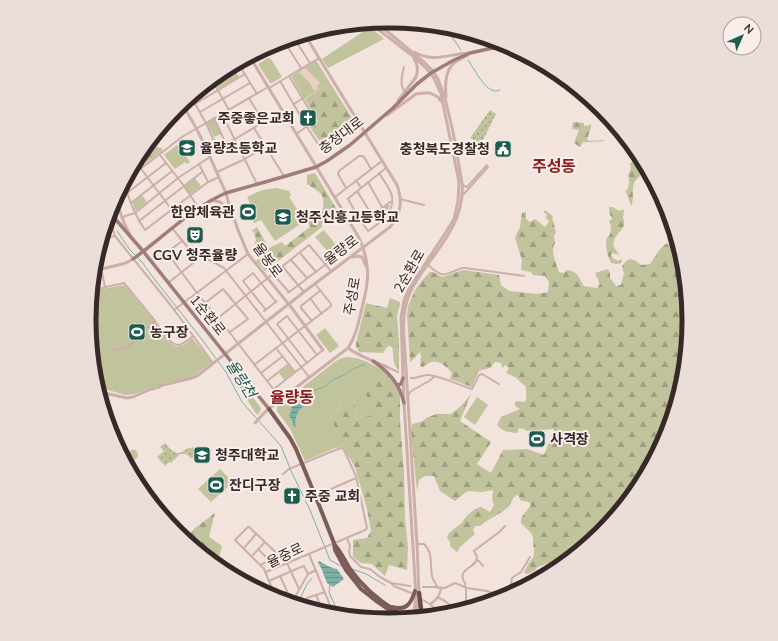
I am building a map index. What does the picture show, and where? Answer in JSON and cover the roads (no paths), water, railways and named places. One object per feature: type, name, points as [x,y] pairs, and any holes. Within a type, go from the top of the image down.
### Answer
[{"type":"highway","points":[[415,592],[422,611]]},
{"type":"main road","name":"충청대로","points":[[134,259],[172,228],[211,200],[226,193],[285,177],[316,166],[336,156],[398,104],[432,72],[470,53],[494,48]]},
{"type":"main road","name":"1순환로","points":[[115,218],[168,283],[182,304],[269,409],[290,438],[315,496],[332,544],[338,548],[346,570],[375,600],[396,613]]},
{"type":"main road","points":[[373,361],[389,373],[398,385],[406,402]]},
{"type":"main road","points":[[389,368],[389,373]]},
{"type":"main road","points":[[398,385],[402,384],[404,378]]},
{"type":"main road","name":"1순환로","points":[[342,560],[370,592],[388,608],[397,613]]},
{"type":"main road","points":[[388,608],[406,607],[411,602],[415,592]]},
{"type":"main road","points":[[388,608],[392,613]]},
{"type":"street","name":"2순환로","points":[[384,28],[425,63],[442,88],[446,100],[462,183],[460,210],[454,225],[412,289],[405,308],[403,327],[416,603],[414,611]]},
{"type":"street","name":"2순환로","points":[[377,29],[432,72],[441,94],[459,182],[458,201],[452,223],[407,291],[400,324],[417,544],[415,592],[418,606],[417,611]]},
{"type":"street","points":[[308,40],[397,185],[400,199],[424,205]]},
{"type":"street","points":[[297,43],[310,63]]},
{"type":"street","points":[[287,47],[301,68]]},
{"type":"street","points":[[406,47],[420,55],[436,58],[470,53]]},
{"type":"street","points":[[446,100],[446,76],[449,70],[454,63],[470,53]]},
{"type":"street","points":[[382,118],[398,101],[416,77],[417,65],[410,55]]},
{"type":"street","points":[[138,172],[182,137],[319,58]]},
{"type":"street","name":"주성로","points":[[253,62],[358,236],[363,246],[367,262],[368,284],[354,338],[348,348],[281,399],[255,423]]},
{"type":"street","points":[[404,67],[401,82],[402,89],[405,92]]},
{"type":"street","points":[[241,68],[257,94]]},
{"type":"street","points":[[217,148],[206,123],[195,104],[245,74]]},
{"type":"street","points":[[290,76],[315,119],[315,121],[296,134]]},
{"type":"street","points":[[280,81],[320,147],[327,144],[357,119]]},
{"type":"street","points":[[200,112],[250,82]]},
{"type":"street","points":[[215,85],[229,110]]},
{"type":"street","points":[[382,118],[412,96],[424,92],[438,97],[444,110]]},
{"type":"street","points":[[249,98],[263,122]]},
{"type":"street","points":[[294,104],[303,98]]},
{"type":"street","name":"율봉로","points":[[185,111],[196,129],[217,172],[248,254],[323,350]]},
{"type":"street","points":[[208,152],[226,144],[282,111]]},
{"type":"street","points":[[222,114],[257,185]]},
{"type":"street","points":[[214,118],[226,144]]},
{"type":"street","points":[[254,128],[285,177]]},
{"type":"street","points":[[217,172],[266,146]]},
{"type":"street","points":[[160,155],[196,204]]},
{"type":"street","points":[[346,188],[338,174],[359,156],[364,157],[371,169]]},
{"type":"street","points":[[122,217],[135,213],[178,178],[210,157]]},
{"type":"street","points":[[335,198],[382,161]]},
{"type":"street","points":[[166,163],[127,193],[135,213],[145,230],[190,194],[208,182],[219,177]]},
{"type":"street","points":[[198,164],[208,182]]},
{"type":"street","points":[[462,183],[467,187],[487,166],[462,196]]},
{"type":"street","points":[[379,174],[390,192],[392,202],[387,216],[368,231],[348,199],[386,168]]},
{"type":"street","points":[[141,169],[178,218],[182,221]]},
{"type":"street","points":[[131,203],[172,171]]},
{"type":"street","points":[[139,221],[202,172]]},
{"type":"street","points":[[356,180],[361,188]]},
{"type":"street","points":[[368,182],[382,207]]},
{"type":"street","points":[[357,191],[372,215]]},
{"type":"street","name":"율량로","points":[[159,386],[197,376],[363,246],[390,227],[399,211],[400,199]]},
{"type":"street","points":[[211,200],[220,202],[232,212]]},
{"type":"street","points":[[362,223],[382,207],[392,202]]},
{"type":"street","points":[[119,209],[132,238]]},
{"type":"street","points":[[112,227],[115,236],[174,310],[192,336],[214,362]]},
{"type":"street","points":[[172,228],[189,249],[224,268],[309,377]]},
{"type":"street","points":[[108,239],[115,236]]},
{"type":"street","points":[[182,240],[169,251],[168,254],[281,399]]},
{"type":"street","points":[[218,318],[309,246],[331,271]]},
{"type":"street","points":[[300,252],[316,272]]},
{"type":"street","points":[[174,310],[248,254]]},
{"type":"street","points":[[168,283],[202,256]]},
{"type":"street","points":[[350,257],[362,257],[367,269]]},
{"type":"street","points":[[105,287],[102,269],[126,264],[134,259]]},
{"type":"street","points":[[292,260],[307,278]]},
{"type":"street","points":[[273,274],[289,293],[330,260]]},
{"type":"street","points":[[428,265],[440,274],[444,275],[465,268],[524,276]]},
{"type":"street","points":[[283,266],[304,292]]},
{"type":"street","points":[[252,273],[261,284],[277,302],[265,311],[243,281],[252,273]]},
{"type":"street","points":[[98,289],[124,283],[169,340],[174,344],[182,344],[192,336]]},
{"type":"street","points":[[254,365],[332,306],[315,284]]},
{"type":"street","points":[[205,303],[224,289],[248,319],[230,333]]},
{"type":"street","points":[[312,321],[301,306],[320,290]]},
{"type":"street","points":[[310,298],[322,314]]},
{"type":"street","points":[[307,363],[277,324],[287,316],[317,355]]},
{"type":"street","points":[[112,350],[127,348],[155,321]]},
{"type":"street","points":[[276,348],[295,372]]},
{"type":"street","points":[[348,348],[398,372]]},
{"type":"street","points":[[274,389],[323,350]]},
{"type":"street","points":[[261,373],[282,356]]},
{"type":"street","points":[[267,381],[288,364]]},
{"type":"street","points":[[411,378],[414,379],[425,375],[435,376],[472,389],[479,375],[482,374],[499,384]]},
{"type":"street","points":[[406,402],[409,393],[435,376]]},
{"type":"street","points":[[406,382],[409,389],[413,390]]},
{"type":"street","points":[[105,393],[127,398],[133,397],[153,388]]},
{"type":"street","points":[[283,474],[296,466],[331,451],[342,448],[345,451],[356,478],[315,496]]},
{"type":"street","name":"율중로","points":[[272,589],[266,572],[367,528],[356,478]]},
{"type":"street","points":[[466,603],[466,583],[463,577],[465,571],[474,564],[476,560],[477,556],[474,550],[498,533],[505,526]]},
{"type":"street","points":[[266,572],[235,540],[249,527],[287,563],[299,589]]},
{"type":"street","points":[[244,549],[256,534]]},
{"type":"street","points":[[347,538],[350,546],[349,554],[361,567],[370,569],[394,586],[415,592]]},
{"type":"street","points":[[252,556],[265,542]]},
{"type":"street","points":[[417,544],[424,544],[427,547],[430,556],[432,576],[440,588],[440,593],[430,604]]},
{"type":"street","points":[[258,549],[270,561]]},
{"type":"street","points":[[309,554],[331,607]]},
{"type":"street","points":[[260,565],[280,556]]},
{"type":"street","points":[[511,586],[512,578],[521,572],[530,557]]},
{"type":"street","points":[[476,560],[483,566]]},
{"type":"street","points":[[269,581],[304,566],[308,574]]},
{"type":"street","points":[[293,596],[308,574],[316,570]]},
{"type":"street","points":[[280,576],[287,594]]},
{"type":"street","points":[[391,583],[410,586]]},
{"type":"street","points":[[423,587],[447,588],[455,583],[465,588],[494,593]]},
{"type":"street","points":[[305,600],[307,598],[325,592]]},
{"type":"street","points":[[316,595],[319,604]]},
{"type":"street","points":[[437,597],[451,606]]},
{"type":"street","points":[[422,600],[435,609]]},
{"type":"water","points":[[308,391],[310,393],[309,396],[295,421],[296,427],[293,426],[289,415],[292,406],[299,403],[304,394]]},
{"type":"water","points":[[319,561],[337,569],[344,579],[333,587],[327,583],[318,562]]},
{"type":"waterway","points":[[451,35],[461,50]]},
{"type":"waterway","points":[[468,60],[490,90],[500,90]]},
{"type":"waterway","name":"율량천","points":[[117,231],[130,250],[142,262],[226,372],[242,402],[281,446],[310,510],[330,560],[341,566]]},
{"type":"waterway","points":[[309,392],[324,387],[332,380],[365,364]]},
{"type":"waterway","name":"율량천","points":[[352,569],[366,574],[385,585]]},
{"type":"waterway","points":[[300,599],[307,584],[312,578]]},
{"type":"waterway","points":[[330,584],[329,592],[336,608]]},
{"type":"place","name":"주중좋은교회","points":[[308,118]]},
{"type":"place","name":"율량초등학교","points":[[187,148]]},
{"type":"place","name":"충청북도경찰청","points":[[503,149]]},
{"type":"place","name":"한암체육관","points":[[248,212]]},
{"type":"place","name":"청주신흥고등학교","points":[[283,217]]},
{"type":"place","name":"CGV 청주율량","points":[[195,235]]},
{"type":"place","name":"농구장","points":[[137,332]]},
{"type":"place","name":"사격장","points":[[537,439]]},
{"type":"place","name":"청주대학교","points":[[202,455]]},
{"type":"place","name":"잔디구장","points":[[216,485]]},
{"type":"place","name":"주중 교회","points":[[292,496]]},
{"type":"district","name":"주성동","points":[[554,166]]},
{"type":"district","name":"율량동","points":[[292,397]]}]
